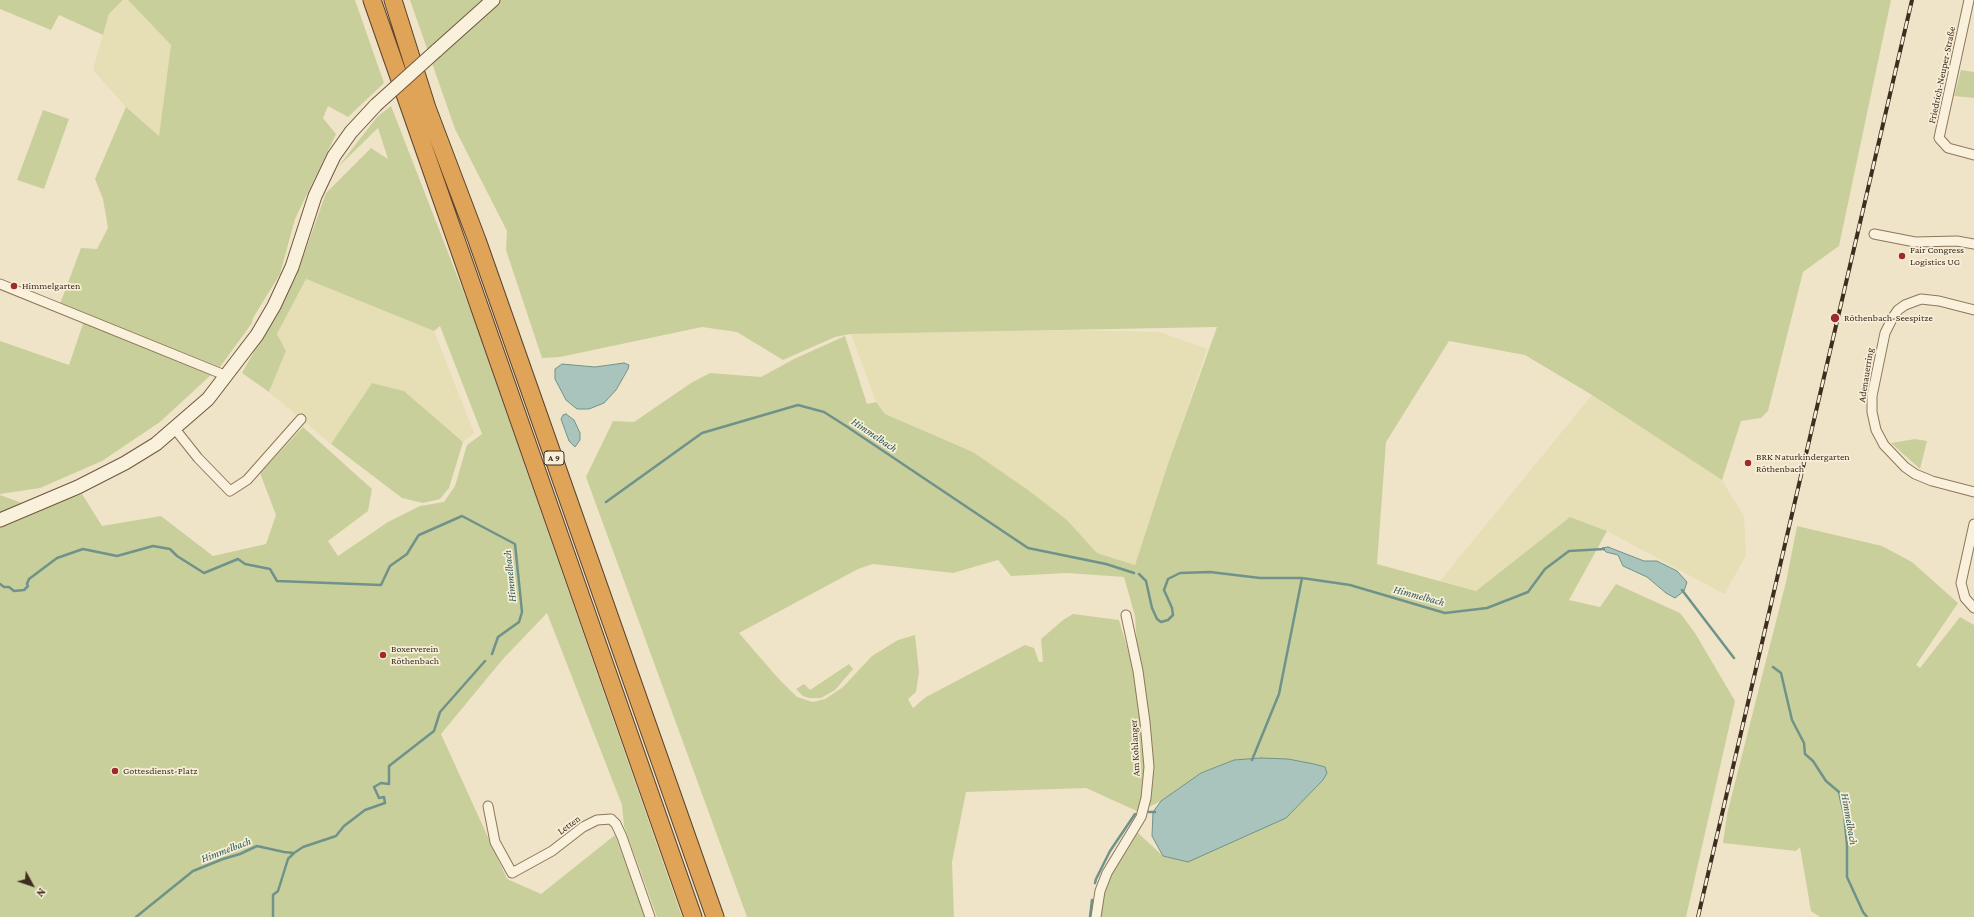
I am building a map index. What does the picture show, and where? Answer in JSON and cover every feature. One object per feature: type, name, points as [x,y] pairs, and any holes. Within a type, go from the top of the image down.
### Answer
[{"type":"highway","name":"A 9","points":[[372,0],[694,917]]},
{"type":"highway","name":"A 9","points":[[393,0],[427,108],[479,247],[715,917]]},
{"type":"street","points":[[0,520],[104,474],[140,454],[175,429],[208,399],[257,335],[274,306],[292,267],[315,196],[334,156],[350,132],[376,105],[493,0]]},
{"type":"street","name":"Friedrich-Neuper-Straße","points":[[1969,0],[1939,138],[1948,148],[1974,155]]},
{"type":"street","points":[[1874,234],[1915,242],[1957,241],[1974,244]]},
{"type":"street","points":[[0,284],[227,376]]},
{"type":"street","name":"Adenauerring","points":[[1974,310],[1939,301],[1922,299],[1905,305],[1898,310],[1885,332],[1872,396],[1872,412],[1876,430],[1884,445],[1905,467],[1915,474],[1932,481],[1974,492]]},
{"type":"street","points":[[175,429],[198,458],[230,491],[247,480],[301,419]]},
{"type":"street","points":[[1974,524],[1961,583],[1965,598],[1974,608]]},
{"type":"street","name":"Am Kohlanger","points":[[1096,917],[1100,891],[1107,873],[1141,817],[1146,798],[1149,767],[1145,722],[1138,671],[1126,615]]},
{"type":"street","name":"Letten","points":[[488,806],[495,842],[512,873],[552,851],[583,827],[597,820],[611,819],[616,824],[622,837],[650,917]]},
{"type":"shaded area","points":[[123,0],[128,0],[171,45],[159,136],[126,107],[93,70],[109,14]]},
{"type":"shaded area","points":[[306,279],[434,331],[474,433],[463,442],[404,391],[372,383],[331,444],[269,392],[286,351],[277,334]]},
{"type":"shaded area","points":[[1070,330],[1160,332],[1207,349],[1135,565],[1097,553],[1067,520],[973,452],[885,414],[876,402],[851,334]]},
{"type":"shaded area","points":[[1592,395],[1722,480],[1744,516],[1746,556],[1724,594],[1607,531],[1570,517],[1476,591],[1440,581]]},
{"type":"green space","points":[[0,0],[123,0],[109,14],[103,35],[59,15],[51,30],[0,9]]},
{"type":"green space","points":[[128,0],[355,0],[384,83],[348,117],[328,106],[323,118],[336,134],[295,219],[280,274],[253,318],[252,323],[220,367],[60,304],[81,248],[97,249],[108,228],[103,199],[95,179],[126,107],[159,136],[171,45]]},
{"type":"green space","points":[[410,0],[1891,0],[1839,246],[1803,272],[1768,411],[1761,418],[1741,421],[1722,480],[1592,395],[1525,355],[1449,341],[1386,442],[1377,564],[1476,591],[1570,517],[1607,531],[1569,600],[1600,607],[1616,584],[1680,613],[1695,633],[1735,701],[1686,917],[1098,917],[1103,892],[1115,864],[1136,831],[1163,856],[1286,818],[1323,780],[1325,767],[1288,759],[1261,758],[1234,760],[1201,773],[1161,801],[1139,812],[1086,788],[966,792],[952,862],[954,917],[747,917],[586,477],[613,421],[634,422],[691,383],[710,373],[761,377],[794,359],[845,336],[867,404],[876,402],[885,414],[973,452],[1028,490],[1067,520],[1097,553],[1135,565],[1168,464],[1217,327],[851,334],[835,337],[783,360],[737,332],[702,327],[560,357],[542,358],[506,250],[507,231],[455,129]],"holes":[[[998,560],[1011,576],[1067,573],[1124,577],[1135,616],[1138,661],[1131,661],[1119,620],[1073,614],[1063,620],[1041,639],[1043,662],[1039,662],[1034,648],[1025,645],[926,697],[913,708],[908,699],[916,692],[919,672],[915,635],[898,640],[872,656],[843,687],[825,699],[813,702],[797,697],[777,677],[739,633],[858,569],[873,564],[953,573]]]},
{"type":"green space","points":[[1961,70],[1974,72],[1974,98],[1954,96]]},
{"type":"green space","points":[[391,106],[472,314],[682,917],[657,917],[624,826],[622,805],[547,613],[503,659],[441,734],[507,879],[541,894],[615,835],[646,917],[0,917],[0,495],[38,509],[82,494],[102,526],[161,516],[213,556],[266,544],[276,515],[260,473],[303,427],[372,489],[368,511],[328,541],[338,556],[388,522],[420,506],[444,502],[455,486],[467,445],[482,434],[440,326],[434,331],[306,279],[277,334],[286,351],[269,392],[242,373],[296,277],[326,193],[371,148],[388,159],[378,128],[338,167],[377,117]]},
{"type":"green space","points":[[43,110],[69,119],[44,189],[17,180]]},
{"type":"green space","points":[[84,321],[212,374],[160,422],[102,461],[40,488],[0,494],[0,341],[69,365]]},
{"type":"green space","points":[[372,383],[404,391],[463,442],[449,488],[440,499],[423,503],[402,498],[331,444]]},
{"type":"green space","points":[[1915,439],[1927,441],[1920,469],[1891,443]]},
{"type":"green space","points":[[1797,526],[1882,546],[1912,562],[1958,603],[1916,665],[1920,668],[1960,617],[1974,625],[1974,917],[1820,917],[1811,911],[1800,847],[1796,851],[1723,843],[1727,814],[1786,582]]},
{"type":"green space","points":[[849,664],[853,669],[835,690],[821,698],[809,698],[803,696],[796,689],[804,684],[810,690]]},
{"type":"water","points":[[624,363],[629,365],[628,369],[616,390],[604,403],[589,409],[577,409],[566,400],[555,379],[555,369],[562,364],[595,367]]},
{"type":"water","points":[[566,414],[574,420],[580,433],[580,440],[575,447],[569,441],[561,419],[563,415]]},
{"type":"water","points":[[1608,547],[1644,561],[1657,561],[1677,571],[1687,582],[1684,591],[1675,598],[1666,593],[1647,577],[1623,566],[1618,555],[1606,552],[1602,548]]},
{"type":"water","points":[[1261,758],[1288,759],[1314,764],[1325,767],[1327,773],[1323,780],[1286,818],[1188,862],[1163,856],[1152,836],[1153,812],[1161,801],[1201,773],[1234,760]]},
{"type":"waterway","name":"Himmelbach","points":[[606,502],[702,433],[798,405],[824,412],[1028,548],[1106,564],[1134,573]]},
{"type":"waterway","name":"Himmelbach","points":[[419,535],[462,516],[515,544],[522,612],[519,622],[498,637],[492,654]]},
{"type":"waterway","name":"Himmelbach","points":[[0,584],[4,587],[9,587],[14,591],[24,590],[28,586],[27,584],[29,579],[57,558],[83,549],[117,556],[153,546],[170,549],[177,556],[204,573],[238,559],[245,564],[270,569],[277,581],[381,585],[390,566],[407,554],[418,536]]},
{"type":"waterway","name":"Himmelbach","points":[[1139,574],[1146,581],[1152,608],[1157,619],[1161,622],[1168,620],[1173,615],[1172,608],[1164,590],[1168,579],[1180,573],[1210,572],[1260,578],[1302,578],[1350,585],[1445,613],[1487,608],[1528,592],[1545,569],[1569,551],[1604,549]]},
{"type":"waterway","points":[[1252,760],[1279,694],[1302,578]]},
{"type":"waterway","name":"Himmelbach","points":[[1682,590],[1734,658]]},
{"type":"waterway","name":"Himmelbach","points":[[136,917],[193,871],[240,854],[257,846],[294,853],[303,847],[336,836],[344,826],[365,810],[385,803],[384,797],[379,798],[374,787],[381,783],[389,784],[389,766],[434,731],[440,712],[485,661]]},
{"type":"waterway","name":"Himmelbach","points":[[1773,667],[1781,673],[1792,720],[1804,743],[1805,754],[1813,761],[1826,781],[1839,792],[1844,814],[1847,845],[1847,877],[1863,912],[1867,917]]},
{"type":"waterway","points":[[1149,812],[1155,812]]},
{"type":"waterway","points":[[1095,883],[1110,851],[1135,814]]},
{"type":"waterway","points":[[273,917],[273,895],[278,891],[288,859],[294,853]]},
{"type":"waterway","points":[[1090,917],[1092,900]]},
{"type":"railway","points":[[1698,917],[1912,0]]},
{"type":"place","name":"Fair Congress Logistics UG","points":[[1902,256]]},
{"type":"place","name":"Himmelgarten","points":[[14,286]]},
{"type":"place","name":"Röthenbach-Seespitze","points":[[1835,318]]},
{"type":"place","name":"BRK Naturkindergarten Röthenbach","points":[[1748,463]]},
{"type":"place","name":"Boxerverein Röthenbach","points":[[383,655]]},
{"type":"place","name":"Gottesdienst-Platz","points":[[115,771]]}]
